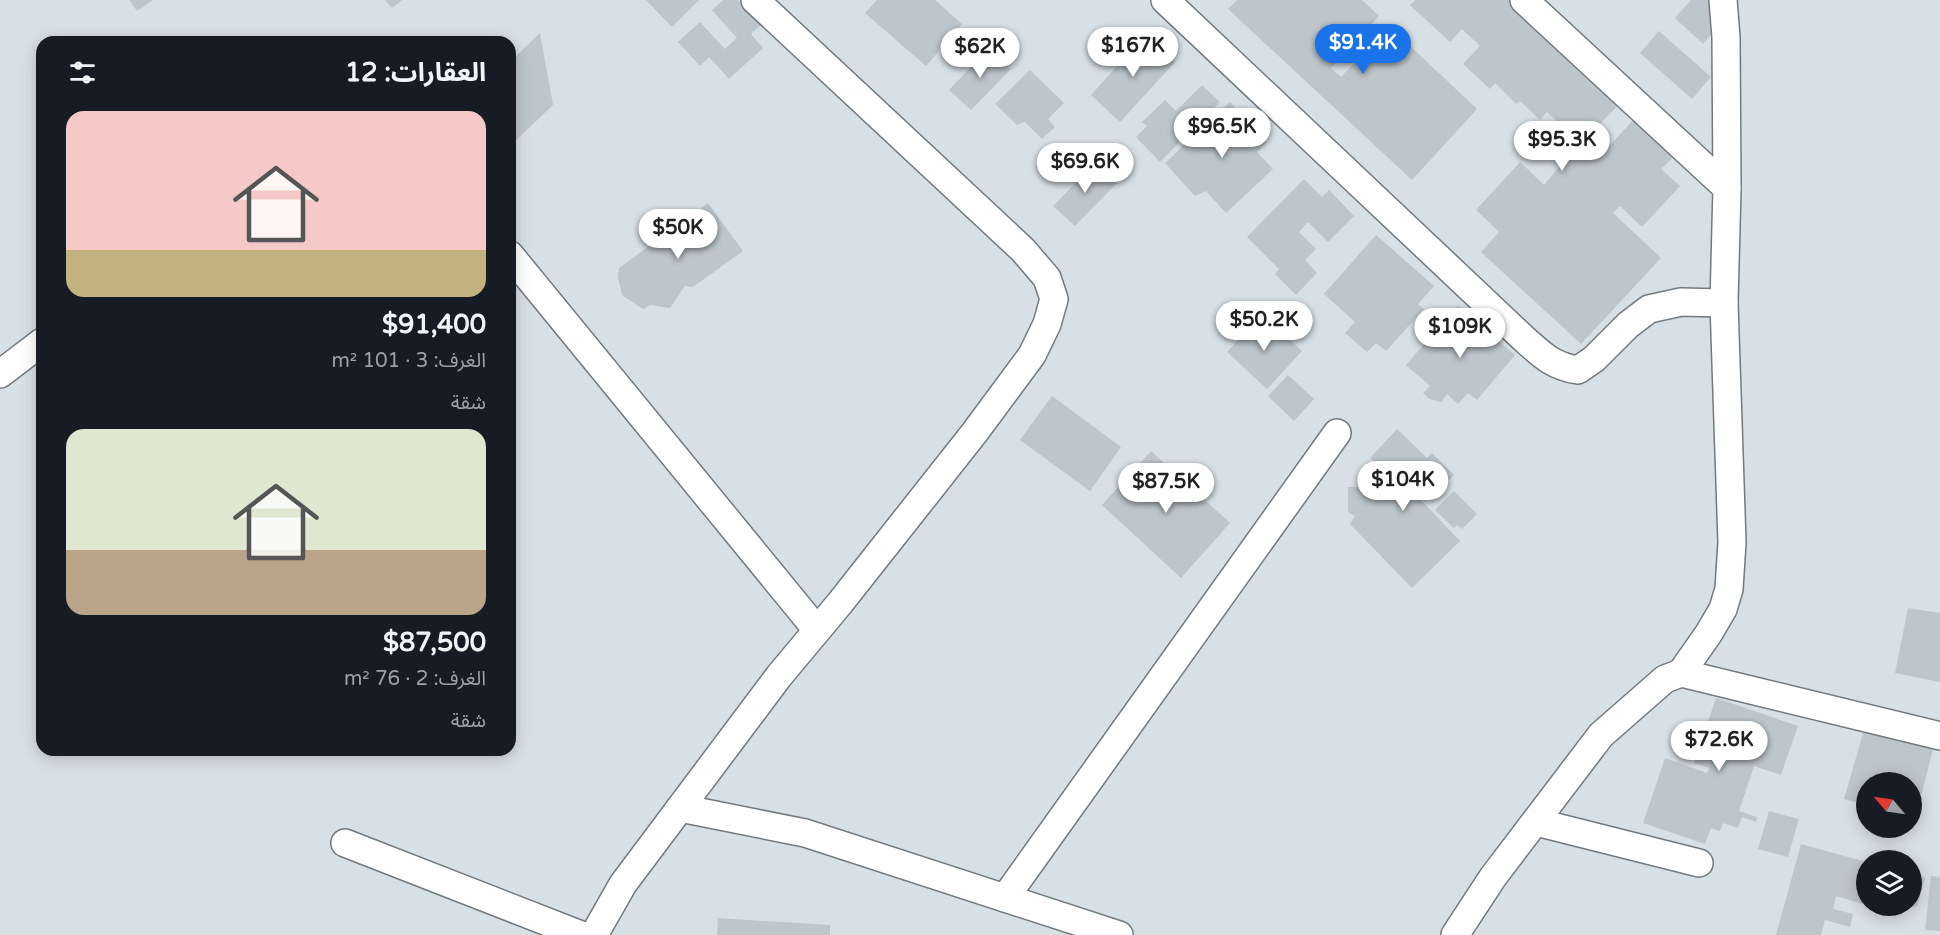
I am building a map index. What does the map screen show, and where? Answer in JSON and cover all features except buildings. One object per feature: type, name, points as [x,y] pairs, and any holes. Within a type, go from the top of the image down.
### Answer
[{"type":"street","points":[[594,935],[623,884],[779,676],[975,432],[1032,355],[1047,324],[1054,299],[1047,278],[1023,250],[755,0]]},
{"type":"street","points":[[1165,0],[1522,337],[1543,356],[1561,367],[1578,370],[1594,360],[1628,325],[1649,309],[1681,302],[1724,303]]},
{"type":"street","points":[[1524,0],[1727,188]]},
{"type":"street","points":[[1455,935],[1493,877],[1601,735],[1665,680],[1681,673],[1723,609],[1729,589],[1732,542],[1724,303],[1727,188],[1726,37],[1723,0]]},
{"type":"street","points":[[516,262],[817,630]]},
{"type":"street","points":[[0,374],[36,347]]},
{"type":"street","points":[[1005,898],[1337,433]]},
{"type":"street","points":[[1681,673],[1940,736]]},
{"type":"street","points":[[680,808],[805,833],[1119,935]]},
{"type":"street","points":[[1536,822],[1699,863]]},
{"type":"street","points":[[345,843],[581,935]]}]
